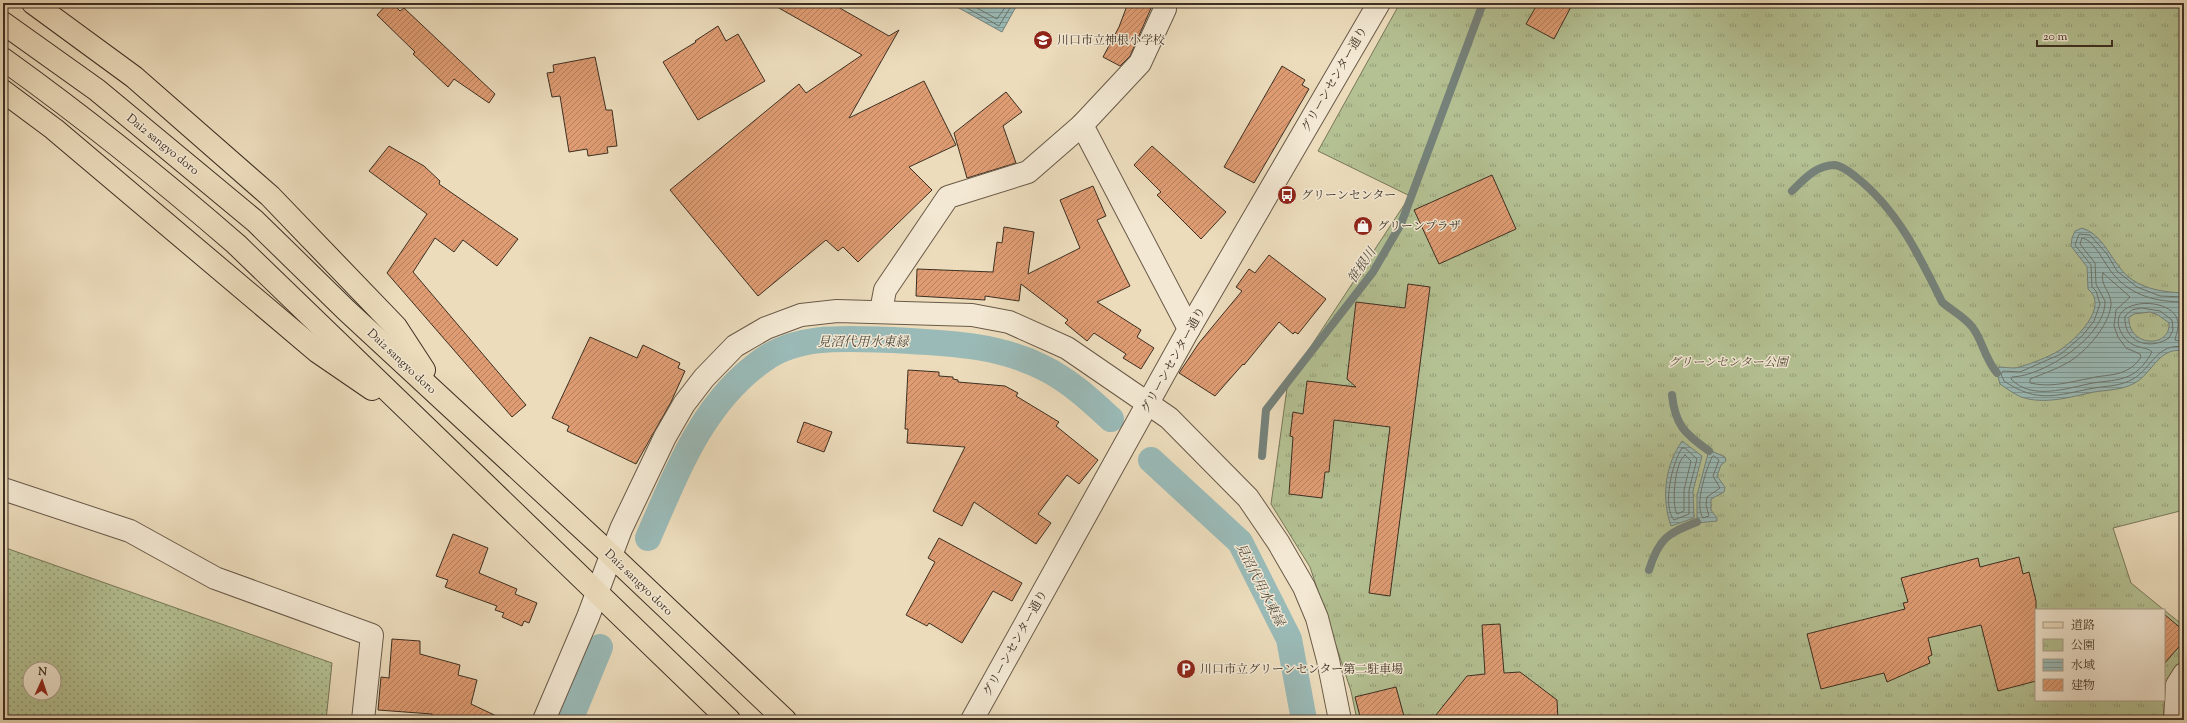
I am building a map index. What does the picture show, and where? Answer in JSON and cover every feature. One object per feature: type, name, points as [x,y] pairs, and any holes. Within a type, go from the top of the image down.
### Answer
[{"type":"main road","points":[[33,3],[134,77],[270,196],[396,327],[440,396]]},
{"type":"main road","name":"Dai2 sangyo doro","points":[[3,23],[97,90],[195,169],[255,222],[346,310],[611,555],[785,720]]},
{"type":"main road","points":[[3,59],[81,116],[175,191],[236,244],[729,720]]},
{"type":"main road","points":[[3,91],[54,129],[318,352],[423,423]]},
{"type":"street","points":[[881,311],[885,290],[948,198],[1028,172],[1082,125],[1140,63],[1165,9],[1165,3]]},
{"type":"street","name":"グリーンセンター通り","points":[[972,720],[1150,404],[1189,330],[1379,3]]},
{"type":"street","points":[[1082,125],[1189,330]]},
{"type":"street","points":[[544,720],[598,592],[621,529],[665,437],[684,404],[704,378],[735,346],[766,328],[801,314],[837,311],[881,311],[972,315],[1009,322],[1067,348],[1150,404],[1179,428],[1243,493],[1278,542],[1304,587],[1317,618],[1328,660],[1340,720]]},
{"type":"street","points":[[3,489],[130,532],[215,578],[372,635],[363,720]]},
{"type":"street","points":[[2175,720],[2177,685],[2184,674]]},
{"type":"green space","name":"グリーンセンター公園","points":[[1400,3],[2184,3],[2184,510],[2113,528],[2131,583],[2163,609],[2035,609],[2035,701],[2165,701],[2163,720],[1357,720],[1351,691],[1310,567],[1271,504],[1288,381],[1410,196],[1318,151]]},
{"type":"green space","points":[[3,547],[332,663],[326,720],[3,720]]},
{"type":"green space","name":"グリーンセンター公園","points":[[2165,611],[2184,626],[2184,657],[2166,684],[2165,696]]},
{"type":"water","points":[[950,3],[1018,3],[1002,32]]},
{"type":"water","points":[[2082,228],[2089,231],[2099,239],[2120,268],[2133,280],[2149,288],[2184,293],[2184,351],[2168,353],[2156,362],[2140,380],[2124,388],[2048,400],[2021,397],[2000,384],[1997,373],[1999,367],[2018,368],[2056,353],[2074,339],[2093,314],[2095,305],[2094,296],[2088,289],[2087,267],[2071,246],[2075,231]],"holes":[[[2150,312],[2158,315],[2169,323],[2168,331],[2163,337],[2157,340],[2149,341],[2141,339],[2130,327],[2129,317],[2134,314]]]},
{"type":"water","points":[[1682,441],[1702,456],[1693,491],[1694,518],[1671,526],[1666,504],[1666,482],[1668,471],[1676,451]]},
{"type":"water","points":[[1709,450],[1725,457],[1726,461],[1721,465],[1717,476],[1725,487],[1724,492],[1711,499],[1711,510],[1717,518],[1717,521],[1697,523],[1697,495]]},
{"type":"building","points":[[388,3],[392,3],[400,11],[404,8],[495,94],[489,103],[454,79],[448,87],[413,54],[415,52],[377,15]]},
{"type":"building","points":[[770,3],[831,3],[889,36],[899,30],[849,118],[924,81],[956,145],[909,167],[932,190],[858,262],[843,247],[838,251],[826,240],[758,296],[670,190],[799,84],[806,93],[862,55]]},
{"type":"building","points":[[1128,3],[1152,3],[1152,6],[1130,56],[1120,66],[1103,57],[1119,27]]},
{"type":"building","points":[[1538,3],[1573,3],[1554,39],[1526,24]]},
{"type":"building","points":[[718,26],[726,41],[738,34],[765,81],[698,120],[663,62],[696,42],[695,41]]},
{"type":"building","points":[[595,57],[606,110],[612,110],[617,146],[607,147],[608,153],[588,156],[587,149],[569,152],[560,96],[552,97],[547,73],[554,72],[553,65]]},
{"type":"building","points":[[1282,66],[1305,80],[1302,85],[1309,89],[1254,183],[1224,167]]},
{"type":"building","points":[[1006,92],[1022,112],[1003,126],[1016,163],[967,178],[954,133]]},
{"type":"building","points":[[389,146],[424,166],[440,181],[439,184],[518,239],[497,266],[463,240],[454,252],[435,238],[413,272],[526,405],[512,417],[387,273],[427,214],[369,171]]},
{"type":"building","points":[[1152,146],[1226,212],[1201,239],[1157,195],[1161,192],[1134,165]]},
{"type":"building","points":[[1492,175],[1516,229],[1439,264],[1414,210]]},
{"type":"building","points":[[1093,186],[1106,216],[1097,220],[1130,286],[1097,302],[1141,330],[1137,337],[1154,348],[1141,369],[1123,358],[1126,354],[1094,333],[1087,341],[1065,323],[1068,320],[1021,284],[1019,301],[985,296],[985,300],[916,296],[917,269],[993,272],[997,242],[1002,243],[1004,227],[1034,232],[1028,274],[1080,248],[1060,200]]},
{"type":"building","points":[[1269,255],[1326,299],[1298,334],[1295,332],[1293,334],[1279,322],[1244,365],[1243,364],[1215,396],[1179,373],[1199,343],[1242,291],[1236,287],[1249,269],[1255,273]]},
{"type":"building","points":[[1408,284],[1430,287],[1390,596],[1369,593],[1390,427],[1334,420],[1329,472],[1325,472],[1322,498],[1289,494],[1293,437],[1290,436],[1293,412],[1303,414],[1307,381],[1356,387],[1347,379],[1356,302],[1405,308]]},
{"type":"building","points":[[590,337],[637,358],[643,345],[680,363],[678,368],[685,371],[671,402],[636,464],[567,431],[569,426],[552,418]]},
{"type":"building","points":[[908,370],[939,372],[939,376],[953,377],[953,379],[958,380],[958,382],[1005,386],[1018,393],[1016,396],[1059,422],[1056,426],[1098,460],[1079,484],[1067,475],[1038,514],[1051,523],[1036,544],[974,502],[962,526],[933,511],[965,447],[907,443],[908,429],[905,429]]},
{"type":"building","points":[[804,422],[832,432],[824,452],[797,442]]},
{"type":"building","points":[[453,534],[488,548],[479,573],[517,589],[515,594],[537,603],[529,623],[524,621],[522,626],[502,617],[504,613],[495,610],[497,606],[445,587],[448,580],[436,576]]},
{"type":"building","points":[[939,538],[1022,583],[1012,601],[993,591],[962,643],[929,623],[927,626],[906,615],[935,562],[928,558]]},
{"type":"building","points":[[2019,557],[2023,574],[2029,572],[2036,601],[2035,681],[1998,691],[1981,625],[1928,638],[1932,655],[1928,657],[1930,663],[1887,682],[1884,673],[1821,689],[1807,634],[1905,609],[1903,603],[1908,602],[1901,578],[1978,558],[1980,567]]},
{"type":"building","points":[[2165,615],[2184,631],[2184,641],[2165,663]]},
{"type":"building","points":[[1500,624],[1504,673],[1520,672],[1557,700],[1558,720],[1432,720],[1467,676],[1485,674],[1482,625]]},
{"type":"building","points":[[392,639],[420,641],[420,654],[460,665],[458,675],[477,680],[471,704],[505,720],[431,720],[432,714],[378,710],[381,677],[389,678]]},
{"type":"building","points":[[1396,687],[1405,720],[1361,720],[1355,697]]},
{"type":"waterway","name":"笹根川","points":[[1262,456],[1266,410],[1373,272],[1401,224],[1483,3]]},
{"type":"waterway","points":[[1792,191],[1812,173],[1823,167],[1835,165],[1849,172],[1871,190],[1884,204],[1906,235],[1916,251],[1942,302],[1962,317],[1973,328],[1997,373]]},
{"type":"waterway","name":"見沼代用水東縁","points":[[648,538],[681,464],[707,418],[723,397],[742,377],[777,351],[793,345],[826,340],[861,339],[933,342],[990,349],[1026,360],[1053,373],[1079,391],[1111,419]]},
{"type":"waterway","points":[[1672,395],[1673,405],[1683,428],[1709,451]]},
{"type":"waterway","name":"見沼代用水東縁","points":[[1151,460],[1240,542],[1289,639],[1304,720]]},
{"type":"waterway","points":[[1649,570],[1657,551],[1666,538],[1697,522]]},
{"type":"waterway","name":"見沼代用水東縁","points":[[570,720],[600,647]]},
{"type":"place","name":"川口市立神根小学校","points":[[1043,40]]},
{"type":"place","name":"グリーンセンター","points":[[1287,195]]},
{"type":"place","name":"グリーンプラザ","points":[[1363,226]]},
{"type":"place","name":"川口市立グリーンセンター第二駐車場","points":[[1186,669]]}]
